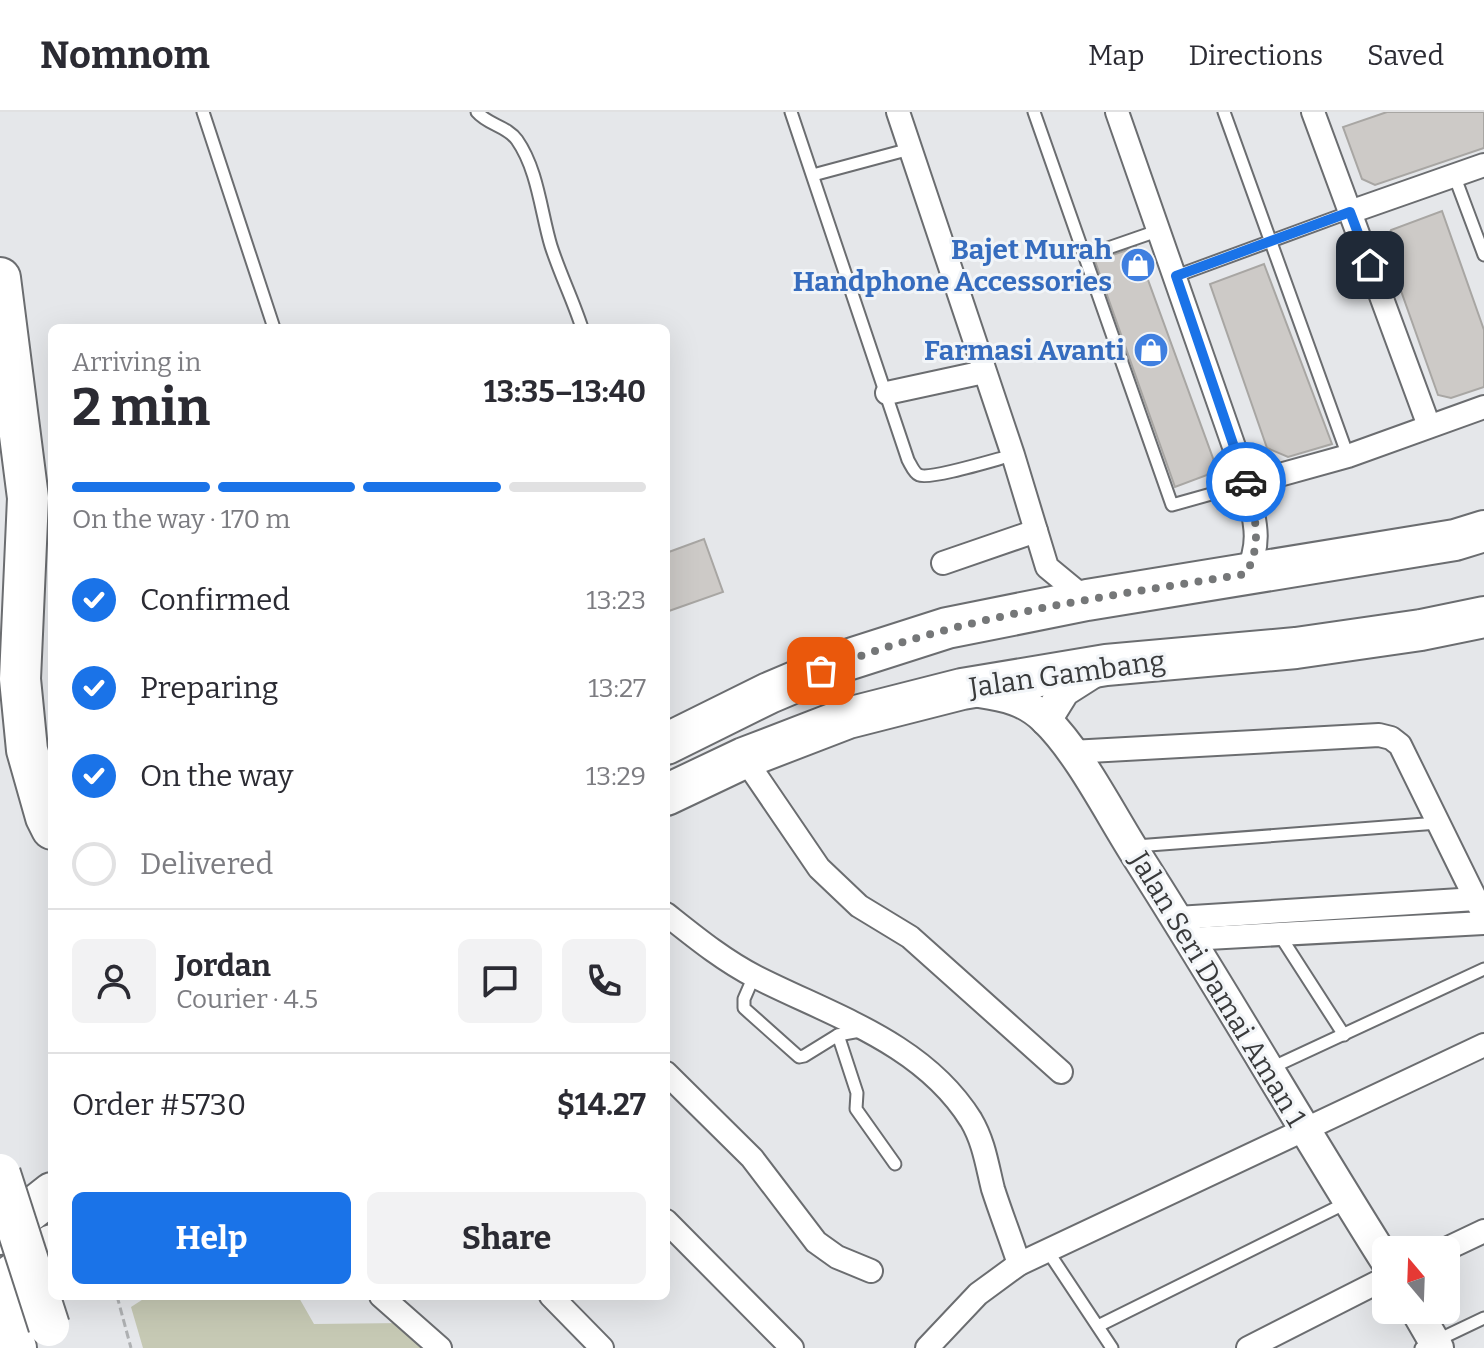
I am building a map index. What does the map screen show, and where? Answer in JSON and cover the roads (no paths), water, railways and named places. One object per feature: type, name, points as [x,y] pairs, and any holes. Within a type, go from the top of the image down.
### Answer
[{"type":"highway","points":[[0,278],[28,498],[20,679],[27,750],[48,821]]},
{"type":"highway","points":[[670,742],[769,693],[847,660],[947,628],[1087,600],[1455,540],[1484,531]]},
{"type":"highway","points":[[0,706],[22,604]]},
{"type":"highway","name":"Jalan Gambang","points":[[670,793],[744,758],[848,718],[962,689],[1106,665],[1296,648],[1421,630],[1484,617]]},
{"type":"highway","points":[[0,1174],[52,1337]]},
{"type":"highway","points":[[0,1234],[48,1196]]},
{"type":"highway","points":[[0,1284],[48,1248]]},
{"type":"highway","points":[[0,1303],[16,1348]]},
{"type":"street","points":[[898,112],[1013,455],[1047,567],[1087,600]]},
{"type":"street","points":[[1117,112],[1247,484],[1258,541],[1246,574]]},
{"type":"street","points":[[1313,112],[1429,426]]},
{"type":"street","points":[[1350,212],[1484,165]]},
{"type":"street","points":[[887,393],[984,372]]},
{"type":"street","points":[[1247,484],[1348,456],[1484,407]]},
{"type":"street","points":[[943,563],[1036,531]]},
{"type":"street","points":[[1019,613],[1038,590],[1047,567]]},
{"type":"street","points":[[1046,720],[1064,691],[1106,665]]},
{"type":"street","name":"Jalan Seri Damai Aman 1","points":[[962,689],[1008,696],[1026,703],[1046,720],[1071,752],[1183,928],[1372,1239]]},
{"type":"street","points":[[1071,752],[1379,735],[1391,738],[1400,745],[1480,908],[1183,928]]},
{"type":"street","points":[[744,758],[819,868],[859,906],[910,937],[1061,1072]]},
{"type":"street","points":[[670,917],[716,954],[754,976],[870,1029],[940,1080],[971,1121],[986,1152],[993,1188],[1019,1264]]},
{"type":"street","points":[[1183,928],[1279,934],[1484,923]]},
{"type":"street","points":[[927,1348],[978,1294],[1019,1264],[1484,1045]]},
{"type":"street","points":[[670,1077],[752,1158],[816,1242],[837,1257],[871,1271]]},
{"type":"street","points":[[670,1225],[792,1348]]},
{"type":"street","points":[[1460,1242],[1484,1231]]},
{"type":"street","points":[[1248,1348],[1372,1285]]},
{"type":"street","points":[[386,1300],[440,1348]]},
{"type":"street","points":[[555,1300],[602,1348]]},
{"type":"street","points":[[1422,1324],[1431,1346]]},
{"type":"lane","points":[[203,112],[273,324]]},
{"type":"lane","points":[[477,112],[488,122],[509,132],[521,148],[538,192],[552,249],[580,324]]},
{"type":"lane","points":[[791,112],[908,460],[916,474],[922,477],[938,474],[1013,455]]},
{"type":"lane","points":[[1034,112],[1172,505],[1247,484]]},
{"type":"lane","points":[[1224,112],[1348,456]]},
{"type":"lane","points":[[813,175],[910,149]]},
{"type":"lane","points":[[1454,175],[1484,255]]},
{"type":"lane","points":[[1176,276],[1350,212]]},
{"type":"lane","points":[[1085,256],[1160,230]]},
{"type":"lane","points":[[1131,846],[1439,823]]},
{"type":"lane","points":[[1279,934],[1344,1035]]},
{"type":"lane","points":[[1267,1070],[1484,969]]},
{"type":"lane","points":[[754,976],[744,999],[744,1008],[799,1057],[838,1035],[870,1029]]},
{"type":"lane","points":[[838,1035],[857,1093],[856,1109],[895,1164]]},
{"type":"lane","points":[[1098,1326],[1348,1202]]},
{"type":"lane","points":[[1047,1250],[1112,1348]]},
{"type":"lane","points":[[1431,1346],[1484,1318]]},
{"type":"place","name":"Bajet Murah Handphone Accessories","points":[[1138,265]]},
{"type":"place","name":"Farmasi Avanti","points":[[1151,350]]}]
